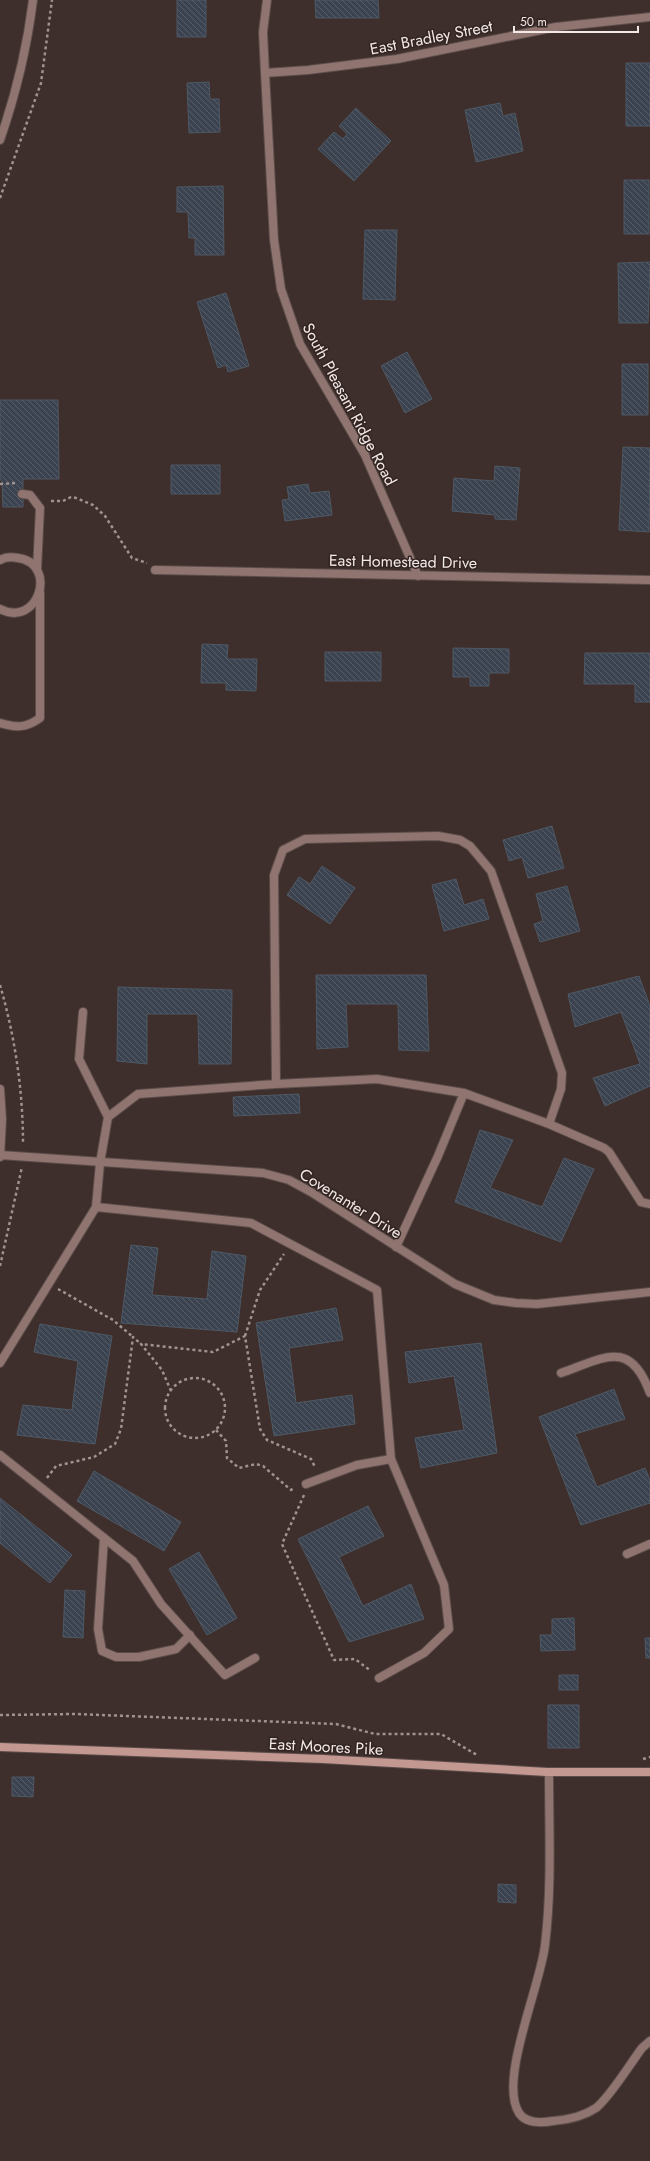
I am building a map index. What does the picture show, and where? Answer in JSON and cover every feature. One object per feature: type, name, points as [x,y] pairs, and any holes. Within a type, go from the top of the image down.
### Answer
[{"type":"main road","name":"East Moores Pike","points":[[0,1747],[323,1759],[550,1772],[650,1772]]},
{"type":"street","points":[[0,140],[20,74],[29,34],[33,0]]},
{"type":"street","name":"South Pleasant Ridge Road","points":[[266,0],[263,32],[274,246],[281,288],[300,344],[365,454],[418,576]]},
{"type":"street","name":"East Bradley Street","points":[[265,73],[398,60],[556,27],[650,17]]},
{"type":"street","points":[[22,494],[30,495],[40,508],[37,570]]},
{"type":"street","points":[[0,560],[12,557],[22,558],[37,570],[40,577],[40,718],[29,726],[11,726],[0,723]]},
{"type":"street","name":"East Homestead Drive","points":[[155,570],[650,580]]},
{"type":"street","points":[[0,609],[14,612],[23,611],[31,606],[40,592]]},
{"type":"street","points":[[276,1084],[274,875],[283,850],[305,838],[450,837],[470,846],[491,871],[556,1054],[562,1072],[562,1081],[549,1124]]},
{"type":"street","points":[[0,1363],[96,1207],[100,1162],[108,1117],[79,1059],[84,1012]]},
{"type":"street","points":[[108,1117],[138,1094],[276,1084],[377,1079],[464,1093],[549,1124],[604,1148],[609,1152],[641,1202],[650,1204]]},
{"type":"street","points":[[0,1089],[2,1119],[0,1156]]},
{"type":"street","points":[[396,1247],[438,1156],[464,1093]]},
{"type":"street","name":"Covenanter Drive","points":[[0,1156],[263,1173],[289,1180],[311,1192],[455,1284],[494,1300],[516,1304],[537,1304],[650,1292]]},
{"type":"street","points":[[96,1207],[251,1223],[377,1290],[391,1459],[444,1585],[448,1629],[424,1653],[380,1678]]},
{"type":"street","points":[[561,1373],[610,1356],[631,1361],[643,1375],[650,1393]]},
{"type":"street","points":[[0,1455],[133,1561],[161,1604],[225,1674],[255,1658]]},
{"type":"street","points":[[306,1484],[357,1465],[391,1459]]},
{"type":"street","points":[[104,1538],[98,1629],[102,1651],[116,1658],[139,1658],[176,1650],[190,1635]]},
{"type":"street","points":[[627,1554],[650,1544]]},
{"type":"street","points":[[550,1772],[549,1874],[545,1944],[542,1966],[515,2061],[513,2080],[515,2100],[519,2113],[527,2120],[541,2123],[580,2116],[596,2108],[642,2048],[650,2041]]},
{"type":"path","points":[[0,198],[42,83],[52,0]]},
{"type":"path","points":[[0,484],[20,483]]},
{"type":"path","points":[[47,496],[51,501],[63,501],[76,498],[93,505],[105,516],[132,558],[147,564],[155,570]]},
{"type":"path","points":[[291,1244],[260,1290],[245,1336],[260,1429],[267,1440],[311,1459],[321,1478]]},
{"type":"path","points":[[48,1284],[113,1320],[133,1337],[141,1344],[162,1370],[171,1391]]},
{"type":"path","points":[[141,1344],[213,1352],[245,1336]]},
{"type":"path","points":[[40,1487],[56,1466],[94,1457],[115,1444],[121,1429],[133,1337]]},
{"type":"path","points":[[193,1378],[203,1379],[212,1383],[221,1394],[225,1407],[224,1417],[216,1430],[204,1437],[194,1438],[184,1436],[175,1431],[169,1423],[165,1413],[165,1403],[171,1391],[184,1380],[193,1378]]},
{"type":"path","points":[[216,1430],[226,1441],[227,1458],[239,1468],[256,1464],[263,1466],[291,1490],[306,1484]]},
{"type":"path","points":[[306,1484],[304,1496],[282,1544],[334,1660],[356,1659],[380,1678]]},
{"type":"path","points":[[0,1715],[67,1714],[336,1724],[375,1734],[441,1734],[477,1756],[485,1756]]},
{"type":"path","points":[[638,1760],[650,1757]]},
{"type":"building","points":[[177,0],[206,0],[206,37],[177,37]]},
{"type":"building","points":[[315,0],[378,0],[379,18],[316,18]]},
{"type":"building","points":[[626,63],[650,63],[650,126],[626,126]]},
{"type":"building","points":[[209,82],[210,99],[219,99],[220,132],[189,133],[187,83]]},
{"type":"building","points":[[500,103],[503,116],[515,113],[523,151],[476,162],[465,110]]},
{"type":"building","points":[[356,108],[391,141],[354,181],[318,149],[334,132],[343,139],[347,134],[339,126]]},
{"type":"building","points":[[624,180],[649,180],[649,234],[624,234]]},
{"type":"building","points":[[223,186],[224,255],[195,255],[195,238],[189,238],[188,212],[177,212],[177,187]]},
{"type":"building","points":[[365,230],[397,230],[395,300],[363,299]]},
{"type":"building","points":[[650,262],[648,323],[619,323],[618,263]]},
{"type":"building","points":[[226,293],[249,366],[228,372],[226,365],[218,368],[197,302]]},
{"type":"building","points":[[407,352],[432,399],[405,413],[381,366]]},
{"type":"building","points":[[622,364],[648,364],[648,415],[622,415]]},
{"type":"building","points":[[0,400],[58,400],[59,479],[23,479],[23,507],[3,507],[2,480],[0,480]]},
{"type":"building","points":[[623,447],[650,448],[649,532],[619,530]]},
{"type":"building","points":[[171,465],[220,465],[220,494],[171,494]]},
{"type":"building","points":[[495,466],[520,468],[516,520],[495,519],[495,515],[452,511],[454,478],[494,481]]},
{"type":"building","points":[[308,484],[310,493],[329,491],[332,515],[285,521],[282,500],[289,499],[287,487]]},
{"type":"building","points":[[202,644],[228,645],[227,659],[257,659],[256,691],[226,690],[226,683],[201,683]]},
{"type":"building","points":[[453,648],[509,649],[509,673],[489,673],[489,686],[470,686],[470,677],[453,677]]},
{"type":"building","points":[[325,652],[381,652],[381,681],[325,681]]},
{"type":"building","points":[[585,653],[650,653],[650,702],[635,702],[635,684],[584,684]]},
{"type":"building","points":[[552,826],[564,868],[528,878],[522,857],[509,861],[503,840]]},
{"type":"building","points":[[322,866],[355,888],[330,924],[287,895],[299,877],[310,884]]},
{"type":"building","points":[[456,879],[464,905],[483,899],[489,919],[444,931],[432,885]]},
{"type":"building","points":[[567,886],[580,931],[540,942],[534,924],[543,921],[536,894]]},
{"type":"building","points":[[316,975],[426,975],[429,1051],[399,1050],[398,1004],[346,1004],[348,1047],[317,1049]]},
{"type":"building","points":[[639,976],[650,1006],[650,1086],[605,1106],[593,1078],[640,1064],[621,1012],[575,1027],[568,994]]},
{"type":"building","points":[[118,987],[232,990],[231,1064],[199,1064],[198,1014],[147,1014],[147,1064],[117,1061]]},
{"type":"building","points":[[299,1094],[300,1113],[234,1116],[233,1097]]},
{"type":"building","points":[[480,1130],[513,1140],[490,1188],[542,1207],[564,1158],[594,1169],[561,1242],[455,1202]]},
{"type":"building","points":[[131,1245],[158,1248],[152,1295],[207,1299],[212,1251],[246,1256],[237,1332],[121,1323]]},
{"type":"building","points":[[336,1308],[343,1340],[289,1348],[296,1403],[352,1395],[355,1424],[274,1436],[256,1323]]},
{"type":"building","points":[[40,1324],[112,1336],[95,1444],[17,1435],[23,1405],[72,1410],[78,1361],[34,1352]]},
{"type":"building","points":[[481,1343],[497,1453],[421,1468],[415,1438],[464,1430],[454,1376],[409,1383],[405,1352]]},
{"type":"building","points":[[614,1389],[625,1419],[575,1434],[597,1487],[645,1468],[650,1480],[650,1503],[581,1525],[539,1417]]},
{"type":"building","points":[[94,1471],[181,1522],[164,1551],[77,1501]]},
{"type":"building","points":[[0,1498],[72,1555],[50,1583],[0,1543]]},
{"type":"building","points":[[368,1506],[384,1536],[339,1557],[363,1606],[411,1584],[424,1619],[349,1642],[298,1539]]},
{"type":"building","points":[[199,1552],[237,1618],[207,1635],[169,1569]]},
{"type":"building","points":[[65,1590],[85,1591],[83,1638],[63,1637]]},
{"type":"building","points":[[574,1618],[575,1650],[541,1651],[540,1635],[552,1635],[552,1619]]},
{"type":"building","points":[[645,1638],[650,1638],[650,1658],[646,1658]]},
{"type":"building","points":[[559,1675],[578,1675],[578,1690],[559,1690]]},
{"type":"building","points":[[548,1705],[579,1705],[579,1748],[548,1748]]},
{"type":"building","points":[[12,1777],[34,1777],[33,1797],[12,1796]]},
{"type":"building","points":[[498,1884],[516,1885],[516,1903],[498,1902]]}]
